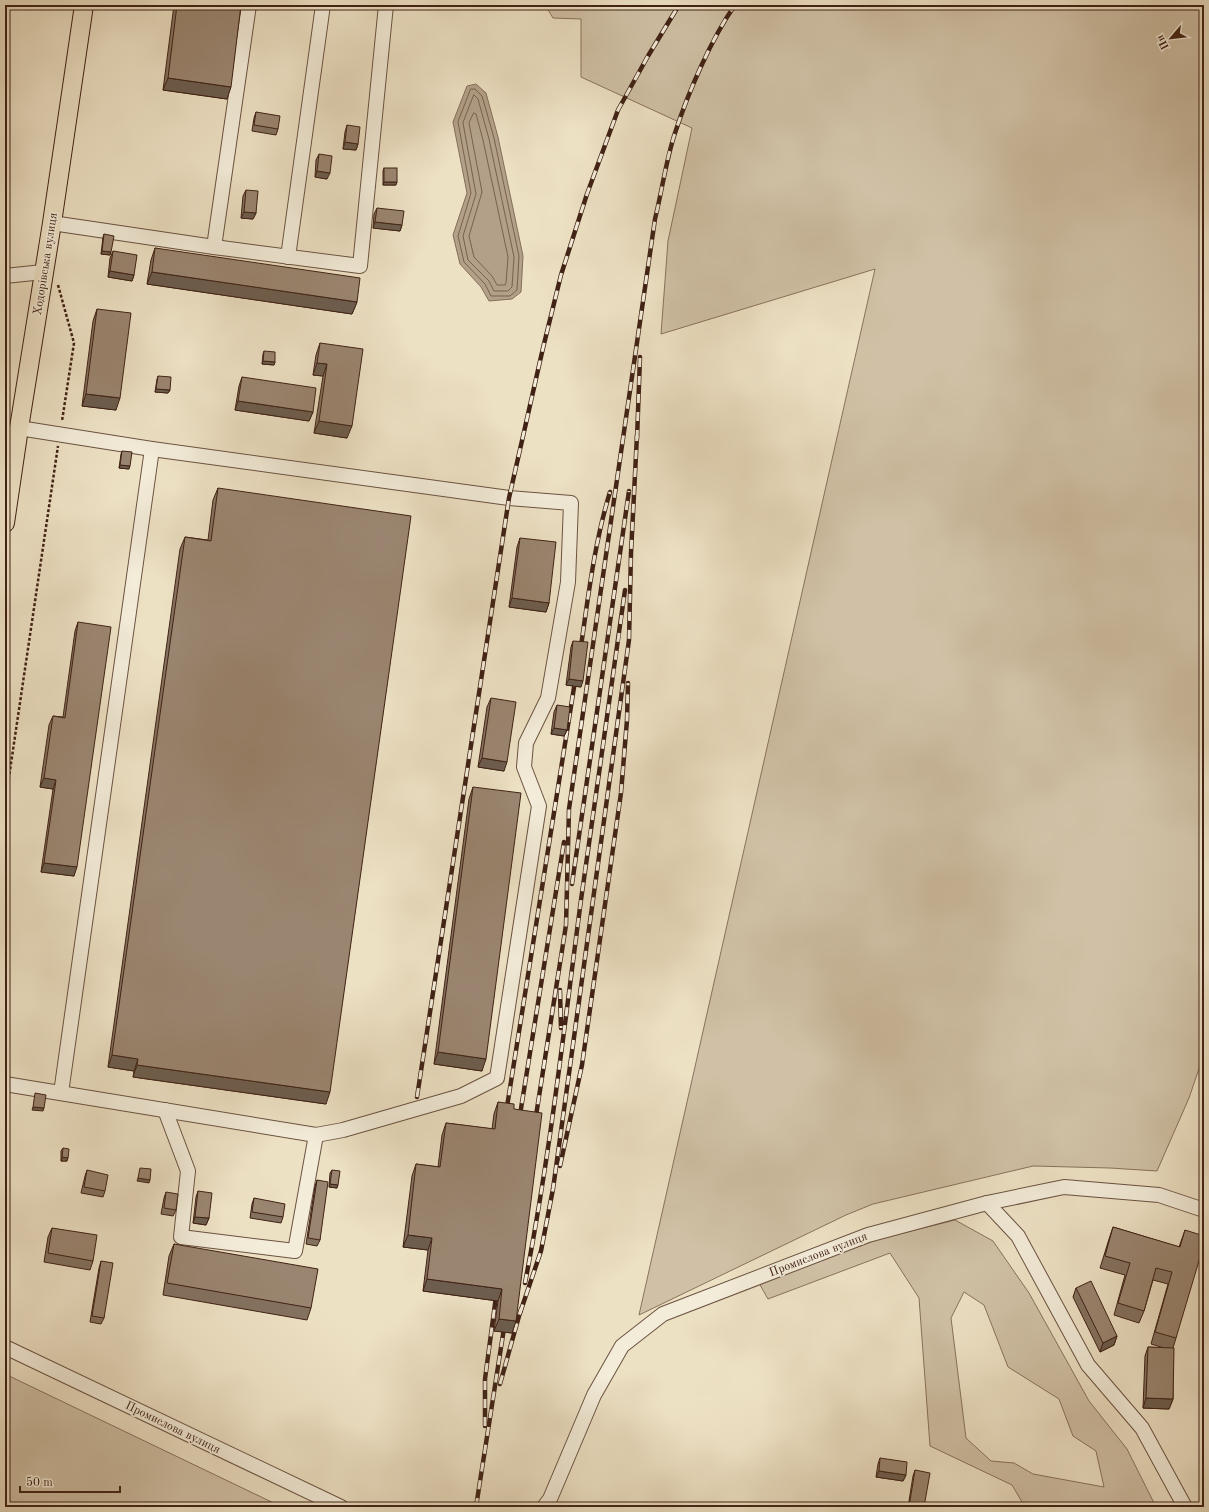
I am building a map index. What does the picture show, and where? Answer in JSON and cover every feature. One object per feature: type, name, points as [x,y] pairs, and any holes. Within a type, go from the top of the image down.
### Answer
[{"type":"main road","name":"Ходорівська вулиця","points":[[5,523],[14,436],[52,223],[84,5]]},
{"type":"street","points":[[214,247],[249,5]]},
{"type":"street","points":[[288,257],[324,5]]},
{"type":"street","points":[[52,223],[214,247],[360,266],[386,5]]},
{"type":"street","points":[[5,276],[43,272]]},
{"type":"street","points":[[5,1084],[316,1136],[343,1130],[461,1096],[497,1078],[540,806],[524,767],[526,744],[548,698],[568,582],[571,503],[501,497],[152,449],[60,434],[14,436]]},
{"type":"street","points":[[61,1093],[152,449]]},
{"type":"street","points":[[165,1110],[188,1171],[181,1237],[295,1251],[316,1136]]},
{"type":"street","name":"Промислова вулиця","points":[[544,1507],[550,1499],[594,1395],[622,1346],[663,1314],[868,1235],[987,1203],[1064,1187],[1159,1195],[1204,1210]]},
{"type":"street","points":[[987,1203],[1018,1236],[1088,1365],[1142,1428],[1185,1507]]},
{"type":"street","name":"Промислова вулиця","points":[[5,1347],[341,1507]]},
{"type":"path","points":[[5,804],[74,343],[58,284]]},
{"type":"shaded area","points":[[545,5],[1204,5],[1204,1054],[1189,1098],[1157,1171],[1033,1166],[873,1204],[846,1215],[639,1315],[875,269],[661,334],[668,241],[692,128],[581,77],[581,19],[553,18]]},
{"type":"shaded area","points":[[955,1220],[993,1241],[1029,1293],[1089,1401],[1127,1449],[1156,1507],[1025,1507],[1012,1485],[930,1446],[919,1298],[890,1253],[768,1299],[759,1283],[879,1239]],"holes":[[[964,1292],[984,1305],[1008,1367],[1059,1399],[1073,1436],[1096,1451],[1104,1487],[1033,1474],[1014,1463],[991,1461],[966,1438],[951,1318]]]},
{"type":"shaded area","points":[[5,1374],[282,1507],[5,1507]]},
{"type":"water","points":[[476,84],[486,93],[498,137],[523,256],[521,292],[512,299],[489,301],[481,287],[460,264],[453,235],[467,193],[453,122],[467,86]]},
{"type":"building","points":[[177,5],[241,5],[231,87],[168,78]]},
{"type":"building","points":[[256,112],[280,116],[278,129],[254,125]]},
{"type":"building","points":[[347,125],[360,127],[358,144],[345,142]]},
{"type":"building","points":[[319,154],[332,156],[330,173],[317,171]]},
{"type":"building","points":[[384,168],[397,168],[397,182],[384,182]]},
{"type":"building","points":[[246,190],[258,191],[256,213],[244,212]]},
{"type":"building","points":[[377,208],[404,211],[402,225],[375,222]]},
{"type":"building","points":[[104,234],[114,236],[111,252],[102,251]]},
{"type":"building","points":[[155,248],[360,278],[357,302],[152,272]]},
{"type":"building","points":[[113,251],[137,255],[134,275],[110,271]]},
{"type":"building","points":[[97,309],[131,313],[120,398],[86,394]]},
{"type":"building","points":[[320,343],[363,349],[352,426],[319,421],[327,364],[317,363]]},
{"type":"building","points":[[264,351],[275,352],[275,362],[263,361]]},
{"type":"building","points":[[158,376],[171,377],[170,390],[156,389]]},
{"type":"building","points":[[242,377],[316,388],[313,412],[238,401]]},
{"type":"building","points":[[122,451],[132,452],[130,466],[120,465]]},
{"type":"building","points":[[218,488],[411,516],[330,1092],[137,1065],[138,1059],[112,1055],[185,537],[211,541]]},
{"type":"building","points":[[520,538],[556,542],[549,603],[512,598]]},
{"type":"building","points":[[78,622],[111,627],[77,867],[44,863],[56,780],[44,778],[53,716],[65,718]]},
{"type":"building","points":[[573,641],[588,642],[583,681],[569,679]]},
{"type":"building","points":[[491,698],[516,702],[507,762],[482,758]]},
{"type":"building","points":[[557,705],[570,707],[567,730],[554,728]]},
{"type":"building","points":[[473,787],[521,793],[486,1059],[438,1052]]},
{"type":"building","points":[[35,1093],[46,1095],[44,1108],[33,1107]]},
{"type":"building","points":[[498,1102],[514,1104],[514,1109],[542,1113],[516,1321],[499,1319],[502,1289],[427,1279],[432,1238],[408,1235],[416,1164],[440,1167],[446,1123],[495,1129]]},
{"type":"building","points":[[63,1148],[69,1149],[68,1158],[62,1157]]},
{"type":"building","points":[[140,1168],[151,1169],[150,1180],[138,1178]]},
{"type":"building","points":[[87,1170],[108,1175],[105,1191],[84,1187]]},
{"type":"building","points":[[332,1170],[340,1171],[338,1185],[330,1184]]},
{"type":"building","points":[[317,1180],[328,1182],[320,1240],[308,1238]]},
{"type":"building","points":[[198,1191],[212,1193],[209,1218],[195,1217]]},
{"type":"building","points":[[166,1192],[178,1194],[176,1210],[164,1208]]},
{"type":"building","points":[[254,1198],[285,1204],[283,1217],[252,1212]]},
{"type":"building","points":[[1113,1227],[1180,1247],[1185,1230],[1204,1236],[1204,1244],[1176,1338],[1155,1332],[1172,1272],[1156,1268],[1144,1311],[1118,1303],[1130,1263],[1105,1256]]},
{"type":"building","points":[[52,1228],[97,1235],[93,1261],[48,1253]]},
{"type":"building","points":[[174,1244],[318,1269],[311,1308],[167,1283]]},
{"type":"building","points":[[101,1261],[113,1263],[104,1318],[92,1316]]},
{"type":"building","points":[[1091,1281],[1117,1336],[1103,1343],[1076,1288]]},
{"type":"building","points":[[1148,1347],[1174,1348],[1173,1399],[1146,1398]]},
{"type":"building","points":[[880,1458],[907,1462],[906,1475],[879,1471]]},
{"type":"building","points":[[915,1470],[930,1473],[924,1507],[909,1507]]},
{"type":"railway","points":[[417,1097],[509,498],[543,348],[561,275],[587,194],[618,110],[679,5]]},
{"type":"railway","points":[[535,1122],[566,925],[569,809],[655,219],[672,143],[680,117],[709,50],[735,5]]},
{"type":"railway","points":[[637,439],[640,357]]},
{"type":"railway","points":[[520,1313],[541,1251],[553,1189],[629,640],[631,553],[637,435]]},
{"type":"railway","points":[[572,884],[629,491]]},
{"type":"railway","points":[[580,653],[596,552],[604,512],[610,492]]},
{"type":"railway","points":[[525,1283],[549,1140],[625,590]]},
{"type":"railway","points":[[506,1113],[576,675]]},
{"type":"railway","points":[[560,1166],[582,1065],[621,793],[627,720],[628,683]]},
{"type":"railway","points":[[519,1121],[564,842]]},
{"type":"railway","points":[[560,990],[561,1028]]},
{"type":"railway","points":[[485,1426],[485,1379],[497,1289]]},
{"type":"railway","points":[[500,1384],[521,1309]]},
{"type":"railway","points":[[476,1507],[505,1322]]}]
